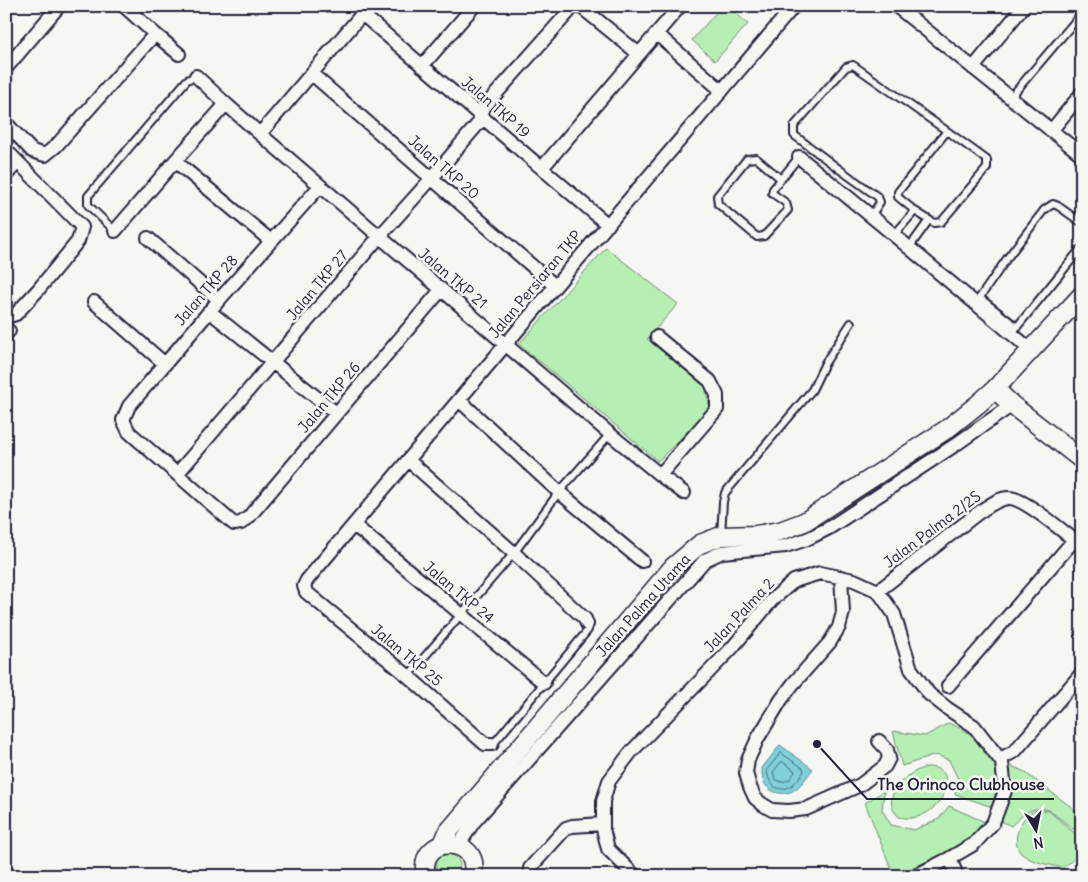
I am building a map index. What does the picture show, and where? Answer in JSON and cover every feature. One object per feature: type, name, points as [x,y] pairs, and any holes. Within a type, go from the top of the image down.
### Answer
[{"type":"street","points":[[6,68],[59,6]]},
{"type":"street","points":[[124,6],[180,54]]},
{"type":"street","points":[[422,66],[474,6]]},
{"type":"street","name":"Jalan TKP 27","points":[[177,474],[379,237],[432,178],[481,116],[574,6]]},
{"type":"street","points":[[580,6],[639,54]]},
{"type":"street","points":[[542,168],[680,6]]},
{"type":"street","name":"Jalan Persiaran TKP","points":[[304,586],[306,580],[794,6]]},
{"type":"street","points":[[896,6],[1082,156]]},
{"type":"street","points":[[973,68],[1024,6]]},
{"type":"street","points":[[260,134],[366,10]]},
{"type":"street","name":"Jalan TKP 19","points":[[366,10],[422,66],[608,225]]},
{"type":"street","points":[[6,123],[32,151],[45,155],[56,146],[155,34]]},
{"type":"street","points":[[656,34],[722,91]]},
{"type":"street","name":"Jalan TKP 20","points":[[312,74],[556,286]]},
{"type":"street","name":"Jalan TKP 21","points":[[196,76],[260,134],[441,290],[610,434],[684,493]]},
{"type":"street","points":[[1051,131],[1082,93]]},
{"type":"street","points":[[115,231],[175,160],[226,104]]},
{"type":"street","points":[[6,150],[82,227],[78,242],[38,290],[11,315]]},
{"type":"street","points":[[799,157],[909,248],[1014,330],[1031,350]]},
{"type":"street","points":[[175,160],[271,241]]},
{"type":"street","points":[[6,176],[18,162]]},
{"type":"street","name":"Jalan TKP 28","points":[[177,474],[129,432],[123,420],[129,406],[209,311],[320,186]]},
{"type":"street","points":[[148,238],[219,300]]},
{"type":"street","name":"Jalan TKP 26","points":[[177,474],[234,524],[248,518],[441,290]]},
{"type":"street","name":"Jalan Palma Utama","points":[[422,873],[430,853],[436,847],[451,845],[448,832],[673,567],[700,544],[721,536],[756,535],[780,531],[804,522],[947,428],[995,389],[1082,295]]},
{"type":"street","points":[[94,302],[165,364]]},
{"type":"street","points":[[209,311],[336,413]]},
{"type":"street","points":[[657,337],[710,381],[717,395],[717,409],[660,474]]},
{"type":"street","points":[[995,389],[1012,405],[1082,460]]},
{"type":"street","points":[[459,400],[560,492],[642,561]]},
{"type":"street","points":[[475,874],[470,856],[466,850],[451,845],[473,823],[705,560],[722,552],[786,546],[829,528],[1012,405]]},
{"type":"street","points":[[408,460],[514,553],[585,619],[587,624]]},
{"type":"street","name":"Jalan Palma 2/2S","points":[[878,591],[978,513],[994,502],[1009,498],[1028,505],[1078,543]]},
{"type":"street","name":"Jalan TKP 24","points":[[354,525],[544,683]]},
{"type":"street","points":[[948,686],[1078,543]]},
{"type":"street","name":"Jalan Palma 2","points":[[629,874],[608,849],[603,829],[603,801],[609,781],[631,752],[732,648],[772,600],[794,581],[820,573],[854,580],[878,591]]},
{"type":"street","points":[[842,577],[843,612],[839,627],[830,642],[781,700],[758,738],[748,760],[746,773],[750,787],[755,798],[772,810],[806,809],[860,785],[885,766],[889,758],[887,750],[879,741]]},
{"type":"street","name":"Jalan TKP 25","points":[[304,586],[306,592],[408,676],[485,744],[492,744]]},
{"type":"street","points":[[878,591],[894,614],[911,669],[929,694],[974,726],[1002,762],[1005,791],[993,822],[974,844],[915,876]]},
{"type":"street","points":[[1000,759],[1015,751],[1082,673]]},
{"type":"street","points":[[530,868],[566,828],[603,824]]},
{"type":"street","points":[[950,858],[957,876]]},
{"type":"lane","points":[[1010,98],[1082,13]]},
{"type":"lane","points":[[871,216],[880,202],[878,197],[794,135],[794,126],[846,67],[853,65],[947,131],[987,160],[987,168],[941,222],[934,223],[898,197],[898,192],[947,131]]},
{"type":"lane","points":[[115,231],[88,205],[88,196],[187,80],[196,76]]},
{"type":"lane","points":[[781,179],[756,158],[747,160],[717,196],[718,204],[757,237],[764,236],[788,210],[786,203],[772,194],[772,189],[781,179],[799,157]]},
{"type":"lane","points":[[978,301],[1044,210],[1053,204],[1082,223]]},
{"type":"lane","points":[[894,235],[915,211]]},
{"type":"lane","points":[[909,248],[929,220]]},
{"type":"lane","points":[[1014,330],[1082,247]]},
{"type":"lane","points":[[721,536],[722,507],[725,493],[812,390],[851,323]]},
{"type":"lane","points":[[408,676],[514,553],[560,492],[610,434]]},
{"type":"lane","points":[[492,744],[588,630],[587,624]]},
{"type":"green space","points":[[722,6],[728,6],[748,24],[715,61],[692,40]]},
{"type":"green space","points":[[606,248],[678,304],[647,339],[705,386],[710,409],[658,461],[519,344]]},
{"type":"green space","points":[[949,723],[975,736],[994,761],[998,783],[992,807],[955,794],[958,779],[949,760],[936,755],[902,766],[893,731],[925,736]]},
{"type":"green space","points":[[1002,762],[1023,771],[1082,815],[1082,836],[1049,810],[1041,808],[1024,814],[1011,826],[995,818],[1005,791]]},
{"type":"green space","points":[[928,767],[940,770],[945,777],[946,786],[943,796],[936,806],[925,814],[913,818],[899,817],[893,809],[891,801],[893,793],[904,779],[912,773]]},
{"type":"green space","points":[[884,791],[882,810],[891,825],[914,830],[939,819],[949,806],[987,823],[969,842],[894,876],[865,803]]},
{"type":"green space","points":[[1034,811],[1049,811],[1079,837],[1079,848],[1076,856],[1062,868],[1030,859],[1018,849],[1016,838],[1019,827],[1025,817]]},
{"type":"green space","points":[[446,854],[455,856],[459,861],[458,872],[455,876],[442,876],[437,871],[437,860]]},
{"type":"water","points":[[780,745],[813,769],[797,788],[785,793],[775,792],[768,788],[762,774],[762,768]]},
{"type":"place","name":"The Orinoco Clubhouse","points":[[817,744]]}]
